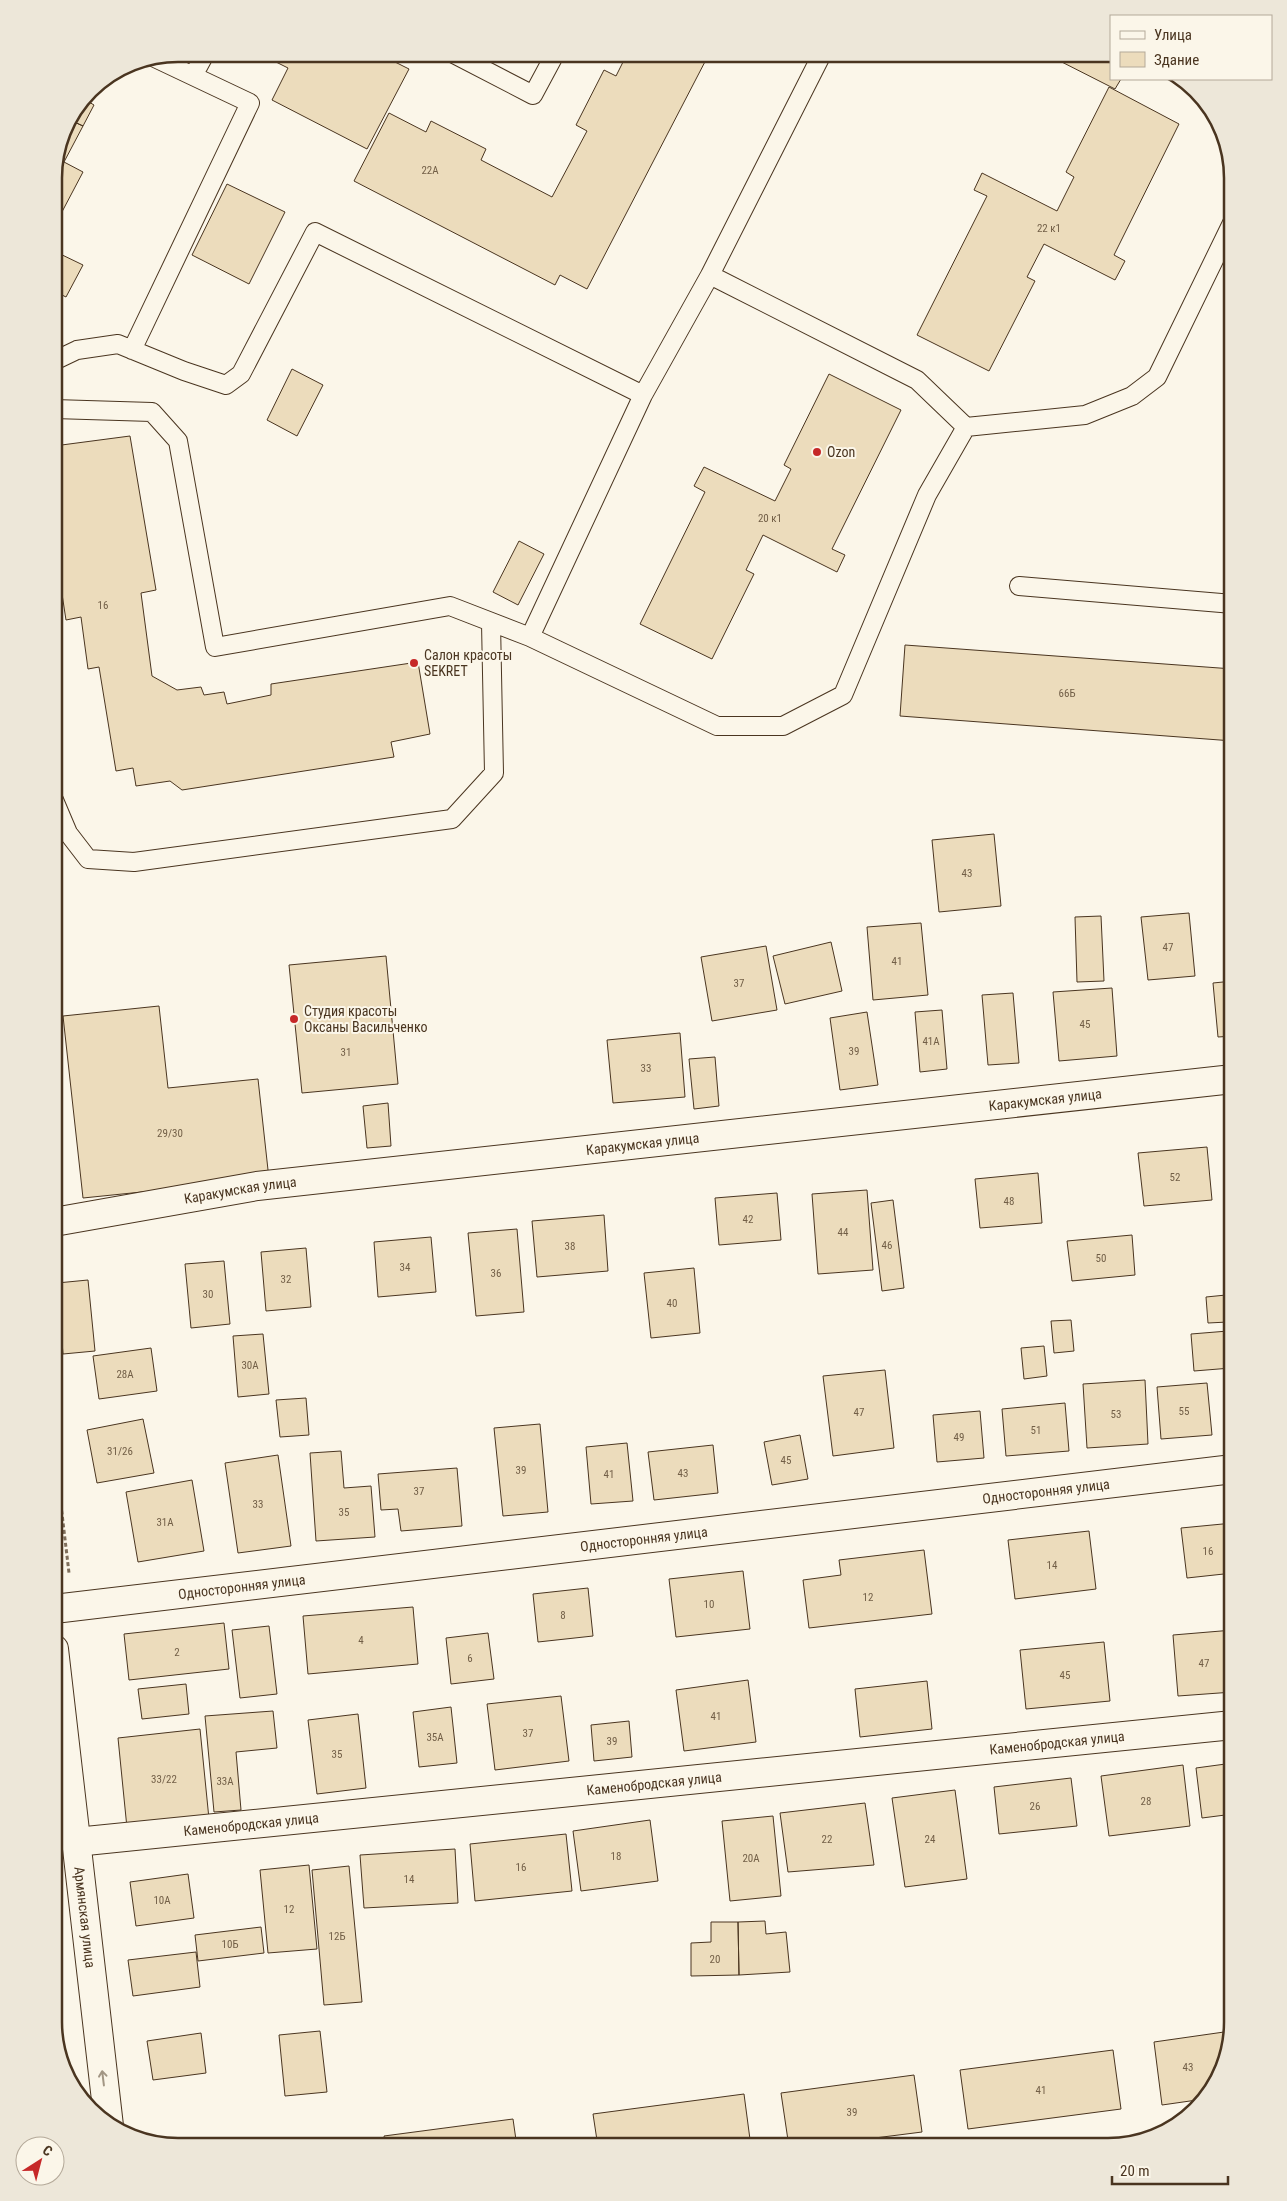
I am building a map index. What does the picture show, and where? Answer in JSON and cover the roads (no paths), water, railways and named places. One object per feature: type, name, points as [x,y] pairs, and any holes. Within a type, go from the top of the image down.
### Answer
[{"type":"street","name":"Каракумская улица","points":[[62,1221],[257,1186],[1224,1080]]},
{"type":"street","name":"Односторонняя улица","points":[[62,1608],[1224,1471]]},
{"type":"street","name":"Армянская улица","points":[[62,1721],[108,2114]]},
{"type":"street","name":"Каменобродская улица","points":[[76,1842],[1224,1726]]},
{"type":"lane","points":[[193,76],[200,63]]},
{"type":"lane","points":[[472,63],[534,95],[550,63]]},
{"type":"lane","points":[[530,637],[643,395],[710,274],[817,63]]},
{"type":"lane","points":[[132,350],[250,103],[167,64]]},
{"type":"lane","points":[[63,357],[77,350],[118,344],[184,371],[226,385],[241,374],[315,232],[643,395]]},
{"type":"lane","points":[[710,274],[917,380],[966,427],[1085,415],[1132,396],[1157,377],[1179,329],[1224,242]]},
{"type":"lane","points":[[63,409],[152,412],[178,441],[215,647],[450,606],[530,637],[717,726],[783,726],[842,695],[927,495],[966,427]]},
{"type":"lane","points":[[1019,586],[1224,603]]},
{"type":"lane","points":[[63,820],[68,833],[88,859],[134,862],[452,819],[494,773],[491,623]]},
{"type":"place","name":"Ozon","points":[[817,452]]},
{"type":"place","name":"Салон красоты SEKRET","points":[[414,663]]},
{"type":"place","name":"Студия красоты Оксаны Васильченко","points":[[294,1019]]}]
